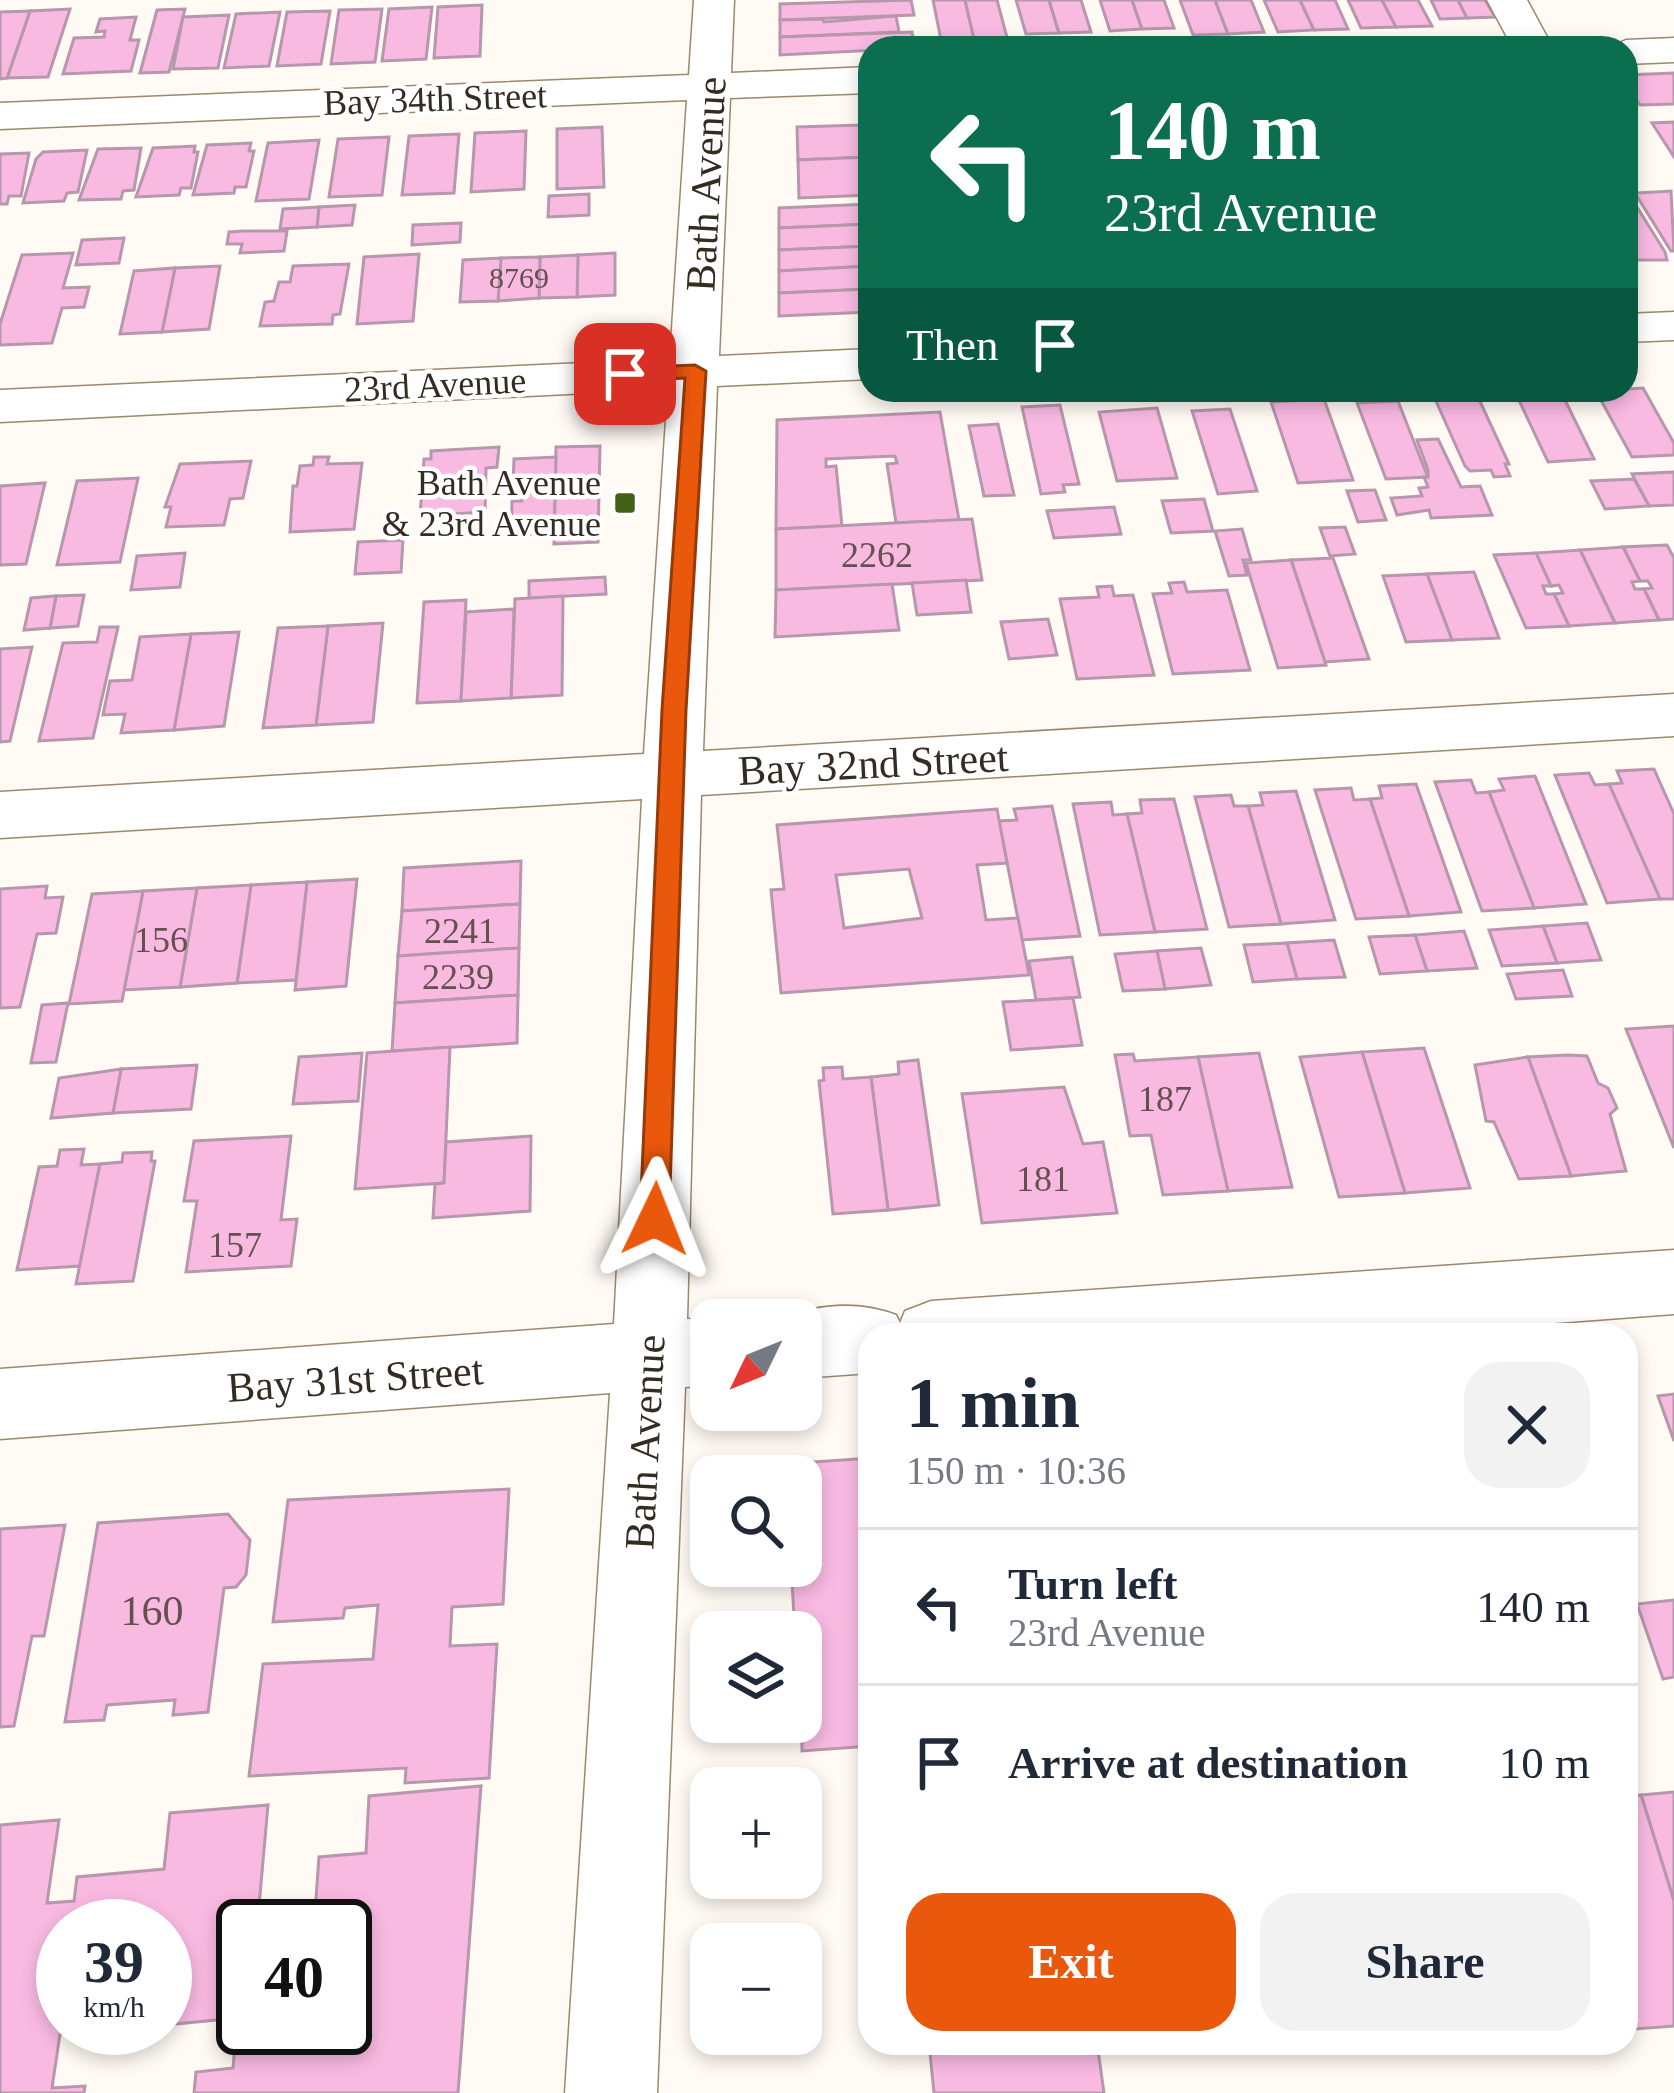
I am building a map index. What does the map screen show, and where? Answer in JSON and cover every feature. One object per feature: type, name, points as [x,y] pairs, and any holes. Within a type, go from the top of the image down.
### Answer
[{"type":"street","name":"Bath Avenue","points":[[611,2093],[680,1353],[673,775],[714,0]]},
{"type":"street","points":[[1507,0],[1526,36]]},
{"type":"street","points":[[1638,52],[1674,50]]},
{"type":"street","name":"Bay 34th Street","points":[[0,116],[858,80]]},
{"type":"street","name":"23rd Avenue","points":[[0,406],[858,364]]},
{"type":"street","name":"Bay 32nd Street","points":[[0,815],[1674,716]]},
{"type":"street","points":[[1099,1323],[1674,1282]]},
{"type":"street","points":[[822,1342],[858,1340]]},
{"type":"street","name":"Bay 31st Street","points":[[0,1404],[680,1353]]},
{"type":"building","points":[[911,0],[914,15],[780,20],[780,4]]},
{"type":"building","points":[[933,0],[965,0],[973,36],[940,36]]},
{"type":"building","points":[[965,0],[997,0],[1007,36],[973,36]]},
{"type":"building","points":[[1016,0],[1049,0],[1059,33],[1026,34]]},
{"type":"building","points":[[1049,0],[1081,0],[1091,32],[1059,33]]},
{"type":"building","points":[[1100,0],[1132,0],[1142,29],[1110,31]]},
{"type":"building","points":[[1132,0],[1164,0],[1174,28],[1142,29]]},
{"type":"building","points":[[1180,0],[1215,0],[1228,34],[1193,35]]},
{"type":"building","points":[[1215,0],[1251,0],[1264,32],[1228,34]]},
{"type":"building","points":[[1264,0],[1300,0],[1314,30],[1278,32]]},
{"type":"building","points":[[1300,0],[1335,0],[1348,29],[1314,30]]},
{"type":"building","points":[[1348,0],[1382,0],[1396,27],[1361,28]]},
{"type":"building","points":[[1382,0],[1418,0],[1432,26],[1396,27]]},
{"type":"building","points":[[1431,0],[1458,0],[1467,18],[1440,19]]},
{"type":"building","points":[[1458,0],[1485,0],[1495,17],[1467,18]]},
{"type":"building","points":[[482,5],[480,56],[434,58],[438,7]]},
{"type":"building","points":[[432,7],[426,59],[382,61],[389,9]]},
{"type":"building","points":[[70,9],[48,77],[7,78],[30,11]]},
{"type":"building","points":[[185,9],[169,72],[140,73],[157,10]]},
{"type":"building","points":[[382,9],[375,62],[331,64],[339,10]]},
{"type":"building","points":[[30,11],[7,78],[0,79],[0,12]]},
{"type":"building","points":[[330,11],[321,64],[277,66],[287,12]]},
{"type":"building","points":[[280,12],[269,66],[224,68],[236,14]]},
{"type":"building","points":[[229,15],[218,68],[173,69],[183,17]]},
{"type":"building","points":[[896,16],[899,32],[780,37],[780,20]]},
{"type":"building","points":[[136,17],[130,40],[139,40],[131,71],[63,74],[74,38],[104,37],[105,31],[96,32],[100,19]]},
{"type":"building","points":[[912,32],[913,36],[858,36],[858,51],[780,55],[780,37]]},
{"type":"building","points":[[1674,73],[1674,104],[1640,105],[1638,74]]},
{"type":"building","points":[[1674,122],[1674,157],[1652,123]]},
{"type":"building","points":[[858,125],[858,157],[798,160],[797,127]]},
{"type":"building","points":[[602,127],[604,187],[557,189],[557,129]]},
{"type":"building","points":[[526,131],[524,189],[471,192],[475,133]]},
{"type":"building","points":[[459,134],[454,193],[402,195],[409,136]]},
{"type":"building","points":[[389,137],[382,195],[329,197],[338,139]]},
{"type":"building","points":[[319,140],[309,199],[256,201],[268,143]]},
{"type":"building","points":[[251,143],[249,151],[254,151],[246,187],[235,187],[234,193],[193,195],[207,145]]},
{"type":"building","points":[[195,146],[191,188],[181,188],[179,195],[136,197],[153,148]]},
{"type":"building","points":[[141,148],[134,190],[123,191],[121,199],[79,200],[98,149]]},
{"type":"building","points":[[87,150],[78,192],[67,193],[64,201],[23,203],[36,159],[43,152]]},
{"type":"building","points":[[29,153],[21,196],[9,196],[7,204],[0,204],[0,154]]},
{"type":"building","points":[[858,157],[858,196],[799,198],[798,160]]},
{"type":"building","points":[[1671,191],[1674,251],[1638,198],[1638,193]]},
{"type":"building","points":[[589,194],[589,215],[548,217],[549,196]]},
{"type":"building","points":[[355,205],[352,225],[317,227],[319,207]]},
{"type":"building","points":[[858,205],[858,225],[779,228],[779,208]]},
{"type":"building","points":[[319,207],[317,227],[280,229],[283,209]]},
{"type":"building","points":[[1638,209],[1665,252],[1667,260],[1638,260]]},
{"type":"building","points":[[461,223],[460,242],[412,245],[413,225]]},
{"type":"building","points":[[858,225],[858,247],[779,250],[779,228]]},
{"type":"building","points":[[287,231],[284,251],[240,253],[242,244],[227,244],[229,232]]},
{"type":"building","points":[[124,238],[119,263],[76,265],[82,240]]},
{"type":"building","points":[[858,247],[858,267],[779,271],[779,250]]},
{"type":"building","points":[[73,253],[63,288],[89,287],[84,307],[62,308],[52,343],[0,345],[0,324],[22,255]]},
{"type":"building","points":[[615,253],[615,295],[577,297],[578,255]]},
{"type":"building","points":[[419,254],[413,321],[357,324],[364,257]]},
{"type":"building","points":[[578,255],[577,297],[539,298],[540,257]]},
{"type":"building","points":[[540,257],[539,298],[498,301],[501,258]]},
{"type":"building","points":[[501,258],[498,301],[460,302],[463,260]]},
{"type":"building","points":[[349,264],[340,314],[333,315],[332,324],[260,326],[265,302],[274,301],[279,282],[290,282],[293,266]]},
{"type":"building","points":[[220,266],[209,329],[162,332],[175,268]]},
{"type":"building","points":[[858,267],[858,290],[779,293],[779,271]]},
{"type":"building","points":[[175,268],[162,332],[120,334],[134,271]]},
{"type":"building","points":[[858,290],[858,313],[779,316],[779,293]]},
{"type":"building","points":[[1638,388],[1643,388],[1674,443],[1674,455],[1632,457],[1602,402],[1638,402]]},
{"type":"building","points":[[1271,402],[1325,402],[1353,480],[1298,483]]},
{"type":"building","points":[[1398,402],[1428,477],[1386,479],[1357,403]]},
{"type":"building","points":[[1436,402],[1480,402],[1510,476],[1494,477],[1491,470],[1470,471]]},
{"type":"building","points":[[1520,402],[1566,402],[1594,459],[1548,462]]},
{"type":"building","points":[[1060,405],[1079,484],[1063,485],[1065,492],[1041,494],[1022,407]]},
{"type":"building","points":[[1157,408],[1177,478],[1117,481],[1099,412]]},
{"type":"building","points":[[1230,409],[1257,491],[1218,494],[1192,411]]},
{"type":"building","points":[[940,412],[959,520],[896,523],[887,464],[897,463],[895,456],[826,459],[826,467],[836,466],[842,526],[776,529],[777,420]]},
{"type":"building","points":[[998,424],[1014,495],[984,496],[969,426]]},
{"type":"building","points":[[1438,439],[1461,487],[1480,486],[1492,515],[1431,518],[1429,510],[1397,515],[1391,498],[1422,496],[1419,488],[1428,487],[1424,477],[1428,470],[1417,440]]},
{"type":"building","points":[[600,446],[598,542],[554,544],[556,447]]},
{"type":"building","points":[[499,447],[497,467],[486,468],[485,512],[420,516],[424,459],[431,459],[431,451]]},
{"type":"building","points":[[314,457],[329,457],[327,464],[362,463],[354,529],[290,532],[293,486],[297,486],[300,466],[313,465]]},
{"type":"building","points":[[556,457],[554,533],[511,535],[512,501],[522,501],[522,487],[513,487],[514,459]]},
{"type":"building","points":[[251,461],[243,498],[230,499],[224,525],[166,527],[171,507],[165,507],[180,464]]},
{"type":"building","points":[[1674,472],[1674,505],[1649,506],[1632,474]]},
{"type":"building","points":[[138,478],[120,562],[57,565],[77,481]]},
{"type":"building","points":[[1634,479],[1649,506],[1605,509],[1591,481]]},
{"type":"building","points":[[45,483],[26,564],[0,565],[0,486]]},
{"type":"building","points":[[1375,490],[1386,520],[1358,522],[1347,491]]},
{"type":"building","points":[[1204,499],[1213,531],[1171,533],[1162,501]]},
{"type":"building","points":[[1114,507],[1121,534],[1054,538],[1047,511]]},
{"type":"building","points":[[972,519],[982,580],[776,590],[776,529]]},
{"type":"building","points":[[1345,527],[1355,554],[1330,556],[1320,528]]},
{"type":"building","points":[[1242,529],[1251,560],[1243,560],[1247,575],[1229,576],[1215,531]]},
{"type":"building","points":[[403,540],[401,572],[355,574],[358,542]]},
{"type":"building","points":[[1667,545],[1674,558],[1674,619],[1659,620],[1644,589],[1652,588],[1648,581],[1640,581],[1623,547]]},
{"type":"building","points":[[1623,547],[1640,581],[1632,582],[1635,589],[1644,589],[1659,620],[1615,623],[1580,550]]},
{"type":"building","points":[[1580,550],[1615,623],[1569,626],[1554,594],[1563,593],[1559,585],[1551,586],[1536,553]]},
{"type":"building","points":[[185,553],[180,587],[131,590],[137,556]]},
{"type":"building","points":[[1536,553],[1551,586],[1543,586],[1546,594],[1554,594],[1569,626],[1526,628],[1494,555]]},
{"type":"building","points":[[1333,558],[1369,659],[1325,662],[1291,560]]},
{"type":"building","points":[[1291,560],[1326,665],[1278,668],[1246,563]]},
{"type":"building","points":[[1474,572],[1499,638],[1452,640],[1427,574]]},
{"type":"building","points":[[1427,574],[1452,640],[1406,642],[1383,576]]},
{"type":"building","points":[[605,577],[606,594],[529,598],[529,581]]},
{"type":"building","points":[[966,580],[971,612],[917,615],[912,583]]},
{"type":"building","points":[[1184,582],[1187,592],[1227,590],[1250,670],[1173,674],[1153,594],[1172,593],[1169,583]]},
{"type":"building","points":[[892,584],[899,630],[775,637],[776,590]]},
{"type":"building","points":[[1112,586],[1114,596],[1133,595],[1154,675],[1077,679],[1060,599],[1099,597],[1097,587]]},
{"type":"building","points":[[84,595],[78,626],[50,628],[56,596]]},
{"type":"building","points":[[56,596],[50,628],[24,630],[31,598]]},
{"type":"building","points":[[563,596],[562,695],[511,698],[515,599]]},
{"type":"building","points":[[466,600],[461,701],[417,703],[424,602]]},
{"type":"building","points":[[514,609],[511,698],[461,701],[466,612]]},
{"type":"building","points":[[1048,619],[1057,655],[1009,659],[1001,622]]},
{"type":"building","points":[[383,623],[373,722],[316,725],[328,626]]},
{"type":"building","points":[[328,626],[316,725],[263,728],[278,628]]},
{"type":"building","points":[[100,627],[118,627],[93,738],[39,741],[63,643],[97,642]]},
{"type":"building","points":[[239,632],[224,726],[174,730],[191,634]]},
{"type":"building","points":[[191,634],[174,730],[121,733],[125,714],[103,715],[110,681],[132,680],[140,637]]},
{"type":"building","points":[[32,647],[10,741],[0,742],[0,649]]},
{"type":"building","points":[[1654,769],[1674,814],[1674,899],[1660,899],[1609,784],[1622,783],[1617,771]]},
{"type":"building","points":[[1589,773],[1595,785],[1609,784],[1660,899],[1607,903],[1555,775]]},
{"type":"building","points":[[1535,776],[1586,904],[1534,908],[1489,792],[1504,790],[1499,779]]},
{"type":"building","points":[[1471,780],[1476,793],[1489,792],[1534,908],[1482,911],[1435,782]]},
{"type":"building","points":[[1416,784],[1461,912],[1409,916],[1370,799],[1382,798],[1379,786]]},
{"type":"building","points":[[1351,788],[1354,800],[1370,799],[1409,916],[1356,919],[1315,790]]},
{"type":"building","points":[[1296,791],[1335,920],[1281,924],[1248,806],[1263,805],[1260,793]]},
{"type":"building","points":[[1231,795],[1234,806],[1248,806],[1281,924],[1229,927],[1195,797]]},
{"type":"building","points":[[1174,799],[1207,929],[1155,932],[1127,814],[1142,813],[1140,800]]},
{"type":"building","points":[[1111,802],[1113,815],[1127,814],[1155,932],[1100,935],[1073,804]]},
{"type":"building","points":[[1052,806],[1080,936],[1022,940],[999,821],[1017,820],[1014,809]]},
{"type":"building","points":[[997,809],[1007,863],[977,865],[986,920],[1018,918],[1029,975],[781,993],[771,890],[784,889],[777,825]],"holes":[[[909,869],[922,918],[844,928],[836,875]]]},
{"type":"building","points":[[521,861],[520,904],[402,911],[404,868]]},
{"type":"building","points":[[357,879],[346,986],[295,990],[307,882]]},
{"type":"building","points":[[307,882],[296,980],[237,983],[251,885]]},
{"type":"building","points":[[251,885],[237,983],[180,987],[197,888]]},
{"type":"building","points":[[47,886],[45,898],[63,897],[56,933],[37,934],[20,1007],[0,1008],[0,889]]},
{"type":"building","points":[[197,888],[180,987],[124,990],[143,891]]},
{"type":"building","points":[[143,891],[122,1001],[69,1004],[92,894]]},
{"type":"building","points":[[520,904],[519,948],[398,956],[402,911]]},
{"type":"building","points":[[1587,923],[1601,960],[1557,963],[1543,926]]},
{"type":"building","points":[[1543,926],[1557,963],[1502,966],[1489,930]]},
{"type":"building","points":[[1464,931],[1477,968],[1427,971],[1415,935]]},
{"type":"building","points":[[1415,935],[1427,971],[1380,974],[1369,937]]},
{"type":"building","points":[[1334,940],[1345,977],[1297,979],[1287,943]]},
{"type":"building","points":[[1287,943],[1297,979],[1253,982],[1244,945]]},
{"type":"building","points":[[519,948],[518,995],[395,1003],[398,956]]},
{"type":"building","points":[[1201,948],[1211,985],[1165,989],[1157,951]]},
{"type":"building","points":[[1157,951],[1165,989],[1123,991],[1115,954]]},
{"type":"building","points":[[1072,957],[1080,997],[1036,1000],[1029,961]]},
{"type":"building","points":[[1563,970],[1572,996],[1516,999],[1507,974]]},
{"type":"building","points":[[518,995],[517,1043],[392,1051],[395,1003]]},
{"type":"building","points":[[1073,998],[1082,1045],[1011,1050],[1003,1002]]},
{"type":"building","points":[[68,1003],[56,1062],[31,1063],[42,1005]]},
{"type":"building","points":[[1674,1026],[1674,1148],[1626,1029]]},
{"type":"building","points":[[450,1047],[444,1183],[355,1189],[367,1053]]},
{"type":"building","points":[[1424,1048],[1470,1188],[1405,1193],[1362,1052]]},
{"type":"building","points":[[1362,1052],[1405,1193],[1339,1197],[1300,1057]]},
{"type":"building","points":[[362,1053],[358,1101],[293,1104],[299,1057]]},
{"type":"building","points":[[1259,1053],[1292,1187],[1228,1191],[1198,1057]]},
{"type":"building","points":[[1133,1054],[1135,1061],[1198,1057],[1228,1191],[1163,1195],[1151,1135],[1130,1136],[1115,1055]]},
{"type":"building","points":[[1587,1056],[1598,1083],[1608,1088],[1617,1108],[1610,1114],[1626,1171],[1571,1176],[1528,1057]]},
{"type":"building","points":[[1528,1057],[1571,1176],[1519,1179],[1494,1122],[1486,1121],[1475,1065]]},
{"type":"building","points":[[918,1060],[939,1205],[888,1210],[871,1077],[899,1074],[898,1062]]},
{"type":"building","points":[[197,1065],[191,1109],[113,1113],[121,1069]]},
{"type":"building","points":[[842,1067],[843,1079],[871,1077],[888,1210],[833,1214],[819,1081],[824,1080],[823,1068]]},
{"type":"building","points":[[121,1069],[113,1113],[51,1118],[59,1078]]},
{"type":"building","points":[[1064,1087],[1083,1144],[1103,1142],[1117,1213],[982,1223],[962,1094]]},
{"type":"building","points":[[291,1136],[281,1220],[297,1219],[291,1266],[186,1272],[197,1201],[184,1201],[194,1141]]},
{"type":"building","points":[[531,1136],[530,1211],[433,1218],[435,1184],[444,1183],[446,1142]]},
{"type":"building","points":[[84,1149],[81,1165],[100,1164],[80,1266],[17,1270],[39,1167],[57,1166],[60,1150]]},
{"type":"building","points":[[152,1152],[151,1161],[155,1161],[133,1281],[76,1284],[100,1164],[122,1162],[123,1153]]},
{"type":"building","points":[[1674,1394],[1674,1441],[1658,1396]]},
{"type":"building","points":[[858,1459],[858,1747],[802,1751],[802,1743],[822,1743],[822,1611],[794,1611],[792,1587],[822,1587],[822,1461]]},
{"type":"building","points":[[509,1489],[503,1604],[452,1607],[450,1646],[497,1644],[489,1778],[405,1783],[406,1768],[249,1776],[263,1664],[373,1659],[378,1605],[345,1608],[343,1618],[273,1622],[288,1500]]},
{"type":"building","points":[[228,1514],[250,1540],[246,1575],[236,1587],[224,1588],[208,1712],[173,1715],[175,1700],[107,1705],[104,1720],[65,1722],[98,1523]]},
{"type":"building","points":[[65,1525],[44,1636],[32,1636],[14,1726],[0,1727],[0,1529]]},
{"type":"building","points":[[1674,1600],[1674,1677],[1663,1679],[1638,1604]]},
{"type":"building","points":[[481,1786],[458,2093],[194,2093],[196,2072],[233,2068],[234,2055],[372,2055],[372,1899],[316,1899],[319,1857],[366,1853],[369,1796]]},
{"type":"building","points":[[1674,1792],[1674,1901],[1641,1795]]},
{"type":"building","points":[[1638,1795],[1674,1901],[1674,2026],[1638,2029]]},
{"type":"building","points":[[268,1805],[260,1899],[216,1899],[216,2020],[192,2022],[192,1899],[74,1899],[77,1877],[164,1869],[170,1813]]},
{"type":"building","points":[[59,1820],[48,1899],[36,1899],[36,2055],[57,2055],[52,2088],[85,2086],[84,2093],[0,2093],[0,1825]]},
{"type":"building","points":[[930,2055],[1099,2055],[1104,2093],[934,2093]]},
{"type":"place","name":"Bath Avenue & 23rd Avenue","points":[[625,503]]},
{"type":"route","points":[[625,374],[695,371],[674,710],[655,1219]]}]
